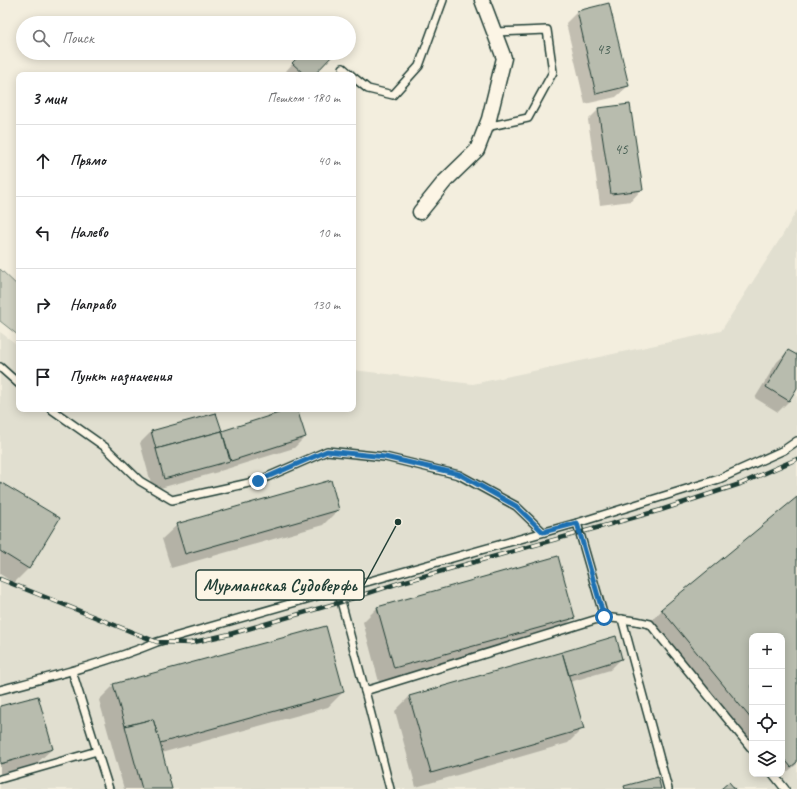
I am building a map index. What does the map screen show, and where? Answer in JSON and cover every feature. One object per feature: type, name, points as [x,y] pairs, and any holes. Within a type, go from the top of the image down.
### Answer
[{"type":"street","points":[[420,212],[445,180],[477,150],[486,127],[504,58],[482,0]]},
{"type":"lane","points":[[356,79],[368,89],[394,95],[419,66],[443,0]]},
{"type":"lane","points":[[486,127],[528,118],[553,72],[547,30],[494,32]]},
{"type":"lane","points":[[343,68],[348,72]]},
{"type":"lane","points":[[0,367],[16,381]]},
{"type":"lane","points":[[55,412],[105,447],[140,481],[172,500],[258,481],[327,451],[385,457],[459,474],[516,506],[543,532]]},
{"type":"lane","points":[[0,690],[72,671],[157,642],[577,523],[719,479],[784,450],[797,441]]},
{"type":"lane","points":[[577,523],[604,617]]},
{"type":"lane","points":[[338,590],[390,789]]},
{"type":"lane","points":[[365,691],[604,617],[622,619],[650,624],[749,744]]},
{"type":"lane","points":[[622,619],[668,789]]},
{"type":"lane","points":[[72,671],[109,789]]},
{"type":"lane","points":[[0,779],[97,751]]},
{"type":"lane","points":[[775,777],[785,789]]},
{"type":"shaded area","points":[[797,210],[797,789],[0,789],[0,332],[16,344],[16,412],[356,412],[356,370],[473,384],[721,331]]},
{"type":"shaded area","points":[[0,269],[16,284],[16,334],[0,321]]},
{"type":"building","points":[[609,3],[629,86],[596,94],[577,11]]},
{"type":"building","points":[[295,60],[328,60],[317,72],[302,72],[292,63]]},
{"type":"building","points":[[630,104],[643,190],[611,194],[598,108]]},
{"type":"building","points":[[788,350],[797,355],[797,388],[789,401],[766,387]]},
{"type":"building","points":[[282,412],[298,412],[306,437],[231,461],[222,431]]},
{"type":"building","points":[[216,413],[222,431],[156,449],[151,431]]},
{"type":"building","points":[[222,431],[230,461],[164,479],[156,449]]},
{"type":"building","points":[[331,480],[339,510],[185,554],[176,524]]},
{"type":"building","points":[[0,482],[60,518],[29,569],[0,551]]},
{"type":"building","points":[[797,497],[797,762],[791,767],[785,760],[785,633],[749,633],[749,716],[661,609]]},
{"type":"building","points":[[558,556],[575,618],[394,668],[377,607]]},
{"type":"building","points":[[326,626],[344,692],[160,743],[153,719],[125,726],[113,684]]},
{"type":"building","points":[[616,636],[622,659],[569,675],[562,652]]},
{"type":"building","points":[[562,652],[584,729],[431,773],[409,696]]},
{"type":"building","points":[[38,696],[53,749],[0,764],[0,706]]},
{"type":"building","points":[[153,719],[172,789],[142,789],[125,726]]},
{"type":"building","points":[[658,777],[661,789],[625,789],[624,786]]},
{"type":"building","points":[[729,782],[735,789],[721,789]]},
{"type":"railway","points":[[0,579],[157,642],[190,643],[230,634],[341,602],[399,583],[661,510],[740,484],[797,459]]},
{"type":"place","name":"Мурманская Судоверфь","points":[[398,522]]},
{"type":"route","points":[[258,481],[327,451],[385,457],[459,474],[516,506],[543,532],[577,523],[604,617]]}]
